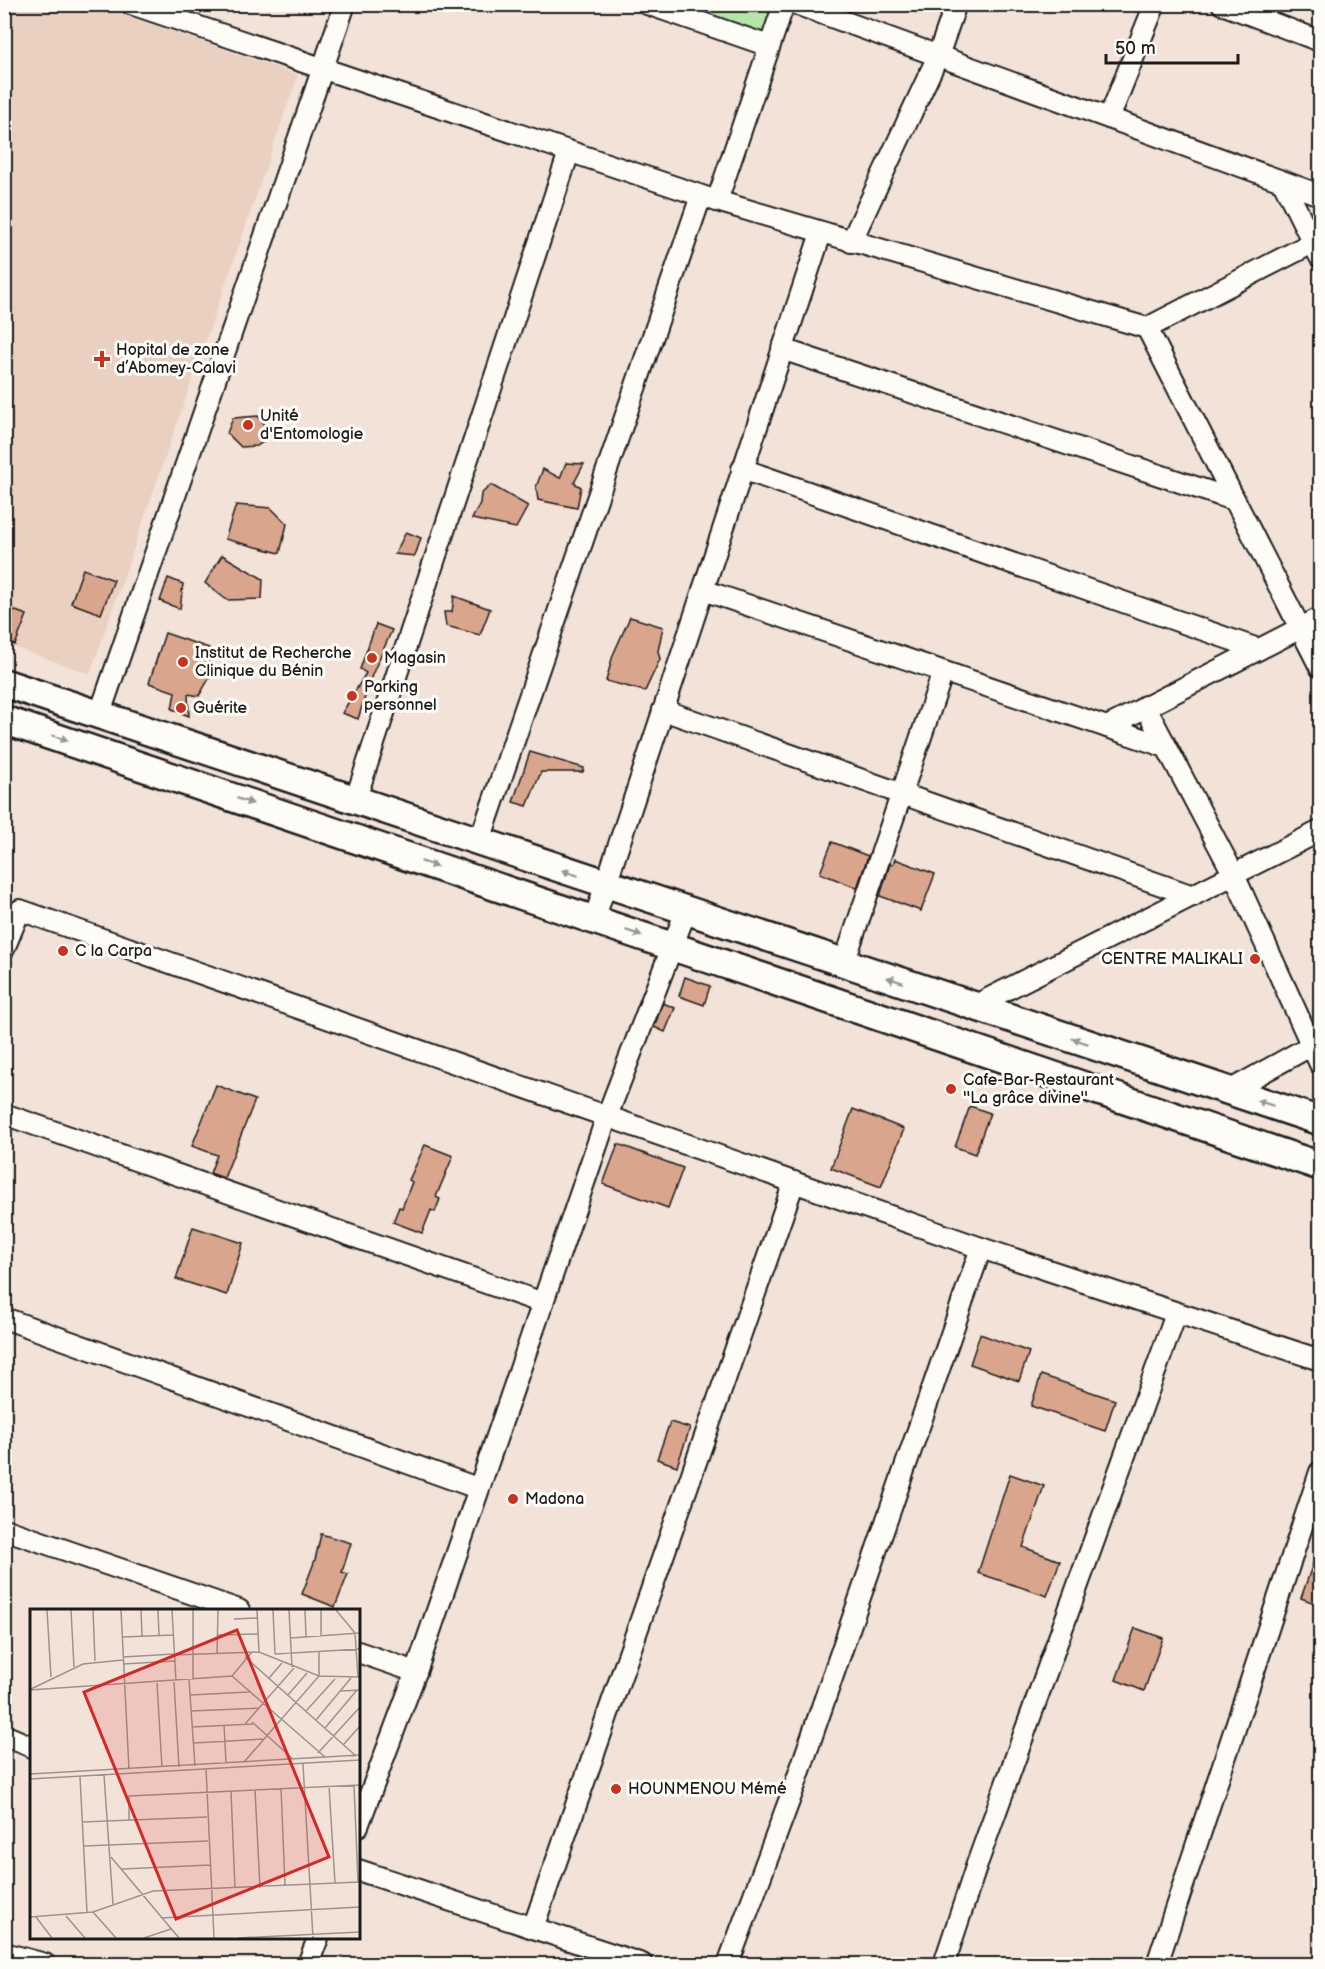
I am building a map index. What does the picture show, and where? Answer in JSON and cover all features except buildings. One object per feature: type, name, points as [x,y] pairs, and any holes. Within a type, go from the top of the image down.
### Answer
[{"type":"street","points":[[131,4],[709,198],[820,233],[1147,328],[1318,247],[1283,182]]},
{"type":"street","points":[[99,716],[345,4]]},
{"type":"street","points":[[647,4],[769,46]]},
{"type":"street","points":[[479,843],[709,198],[784,4]]},
{"type":"street","points":[[796,4],[1320,195]]},
{"type":"street","points":[[851,242],[938,56],[956,4]]},
{"type":"street","points":[[1109,118],[1155,4]]},
{"type":"street","points":[[1222,4],[1320,41]]},
{"type":"street","points":[[355,801],[569,152]]},
{"type":"street","points":[[594,920],[820,233]]},
{"type":"street","points":[[1147,328],[1320,667]]},
{"type":"street","points":[[782,349],[1234,500]]},
{"type":"street","points":[[742,470],[1258,649]]},
{"type":"street","points":[[703,590],[1166,747]]},
{"type":"street","points":[[1107,727],[1320,618]]},
{"type":"street","points":[[844,963],[943,672]]},
{"type":"street","points":[[4,683],[479,843],[1320,1121]]},
{"type":"street","points":[[1145,706],[1234,875],[1320,1064]]},
{"type":"street","points":[[663,710],[1193,896]]},
{"type":"street","points":[[4,720],[1320,1166]]},
{"type":"street","points":[[974,1006],[1320,831]]},
{"type":"street","points":[[4,949],[20,910],[981,1248],[1320,1360]]},
{"type":"street","points":[[360,1821],[416,1672],[477,1488],[607,1116],[686,911]]},
{"type":"street","points":[[1229,1091],[1312,1045]]},
{"type":"street","points":[[4,1114],[543,1303]]},
{"type":"street","points":[[533,1928],[794,1182]]},
{"type":"street","points":[[728,1965],[795,1785],[981,1248]]},
{"type":"street","points":[[944,1965],[977,1864],[1176,1314]]},
{"type":"street","points":[[4,1318],[477,1488]]},
{"type":"street","points":[[1157,1965],[1320,1472]]},
{"type":"street","points":[[4,1529],[232,1609]]},
{"type":"street","points":[[360,1653],[416,1672]]},
{"type":"street","points":[[4,1735],[30,1746]]},
{"type":"street","points":[[360,1871],[642,1965]]},
{"type":"street","points":[[308,1965],[318,1939]]},
{"type":"street","points":[[4,1953],[45,1965]]},
{"type":"shaded area","name":"Hopital de zone d’Abomey-Calavi","points":[[5,5],[96,5],[298,75],[90,674],[5,644]]},
{"type":"green space","points":[[665,5],[773,5],[761,38]]},
{"type":"place","name":"Hopital de zone d’Abomey-Calavi","points":[[102,359]]},
{"type":"place","name":"Unité d'Entomologie","points":[[248,425]]},
{"type":"place","name":"Magasin","points":[[372,658]]},
{"type":"place","name":"Institut de Recherche Clinique du Bénin","points":[[183,662]]},
{"type":"place","name":"Parking personnel","points":[[352,696]]},
{"type":"place","name":"Guérite","points":[[181,708]]},
{"type":"place","name":"C la Carpa","points":[[63,951]]},
{"type":"place","name":"CENTRE MALIKALI","points":[[1255,959]]},
{"type":"place","name":"Cafe-Bar-Restaurant ''La grâce divine''","points":[[951,1089]]},
{"type":"place","name":"Madona","points":[[513,1499]]},
{"type":"place","name":"HOUNMENOU Mémé","points":[[616,1789]]}]
